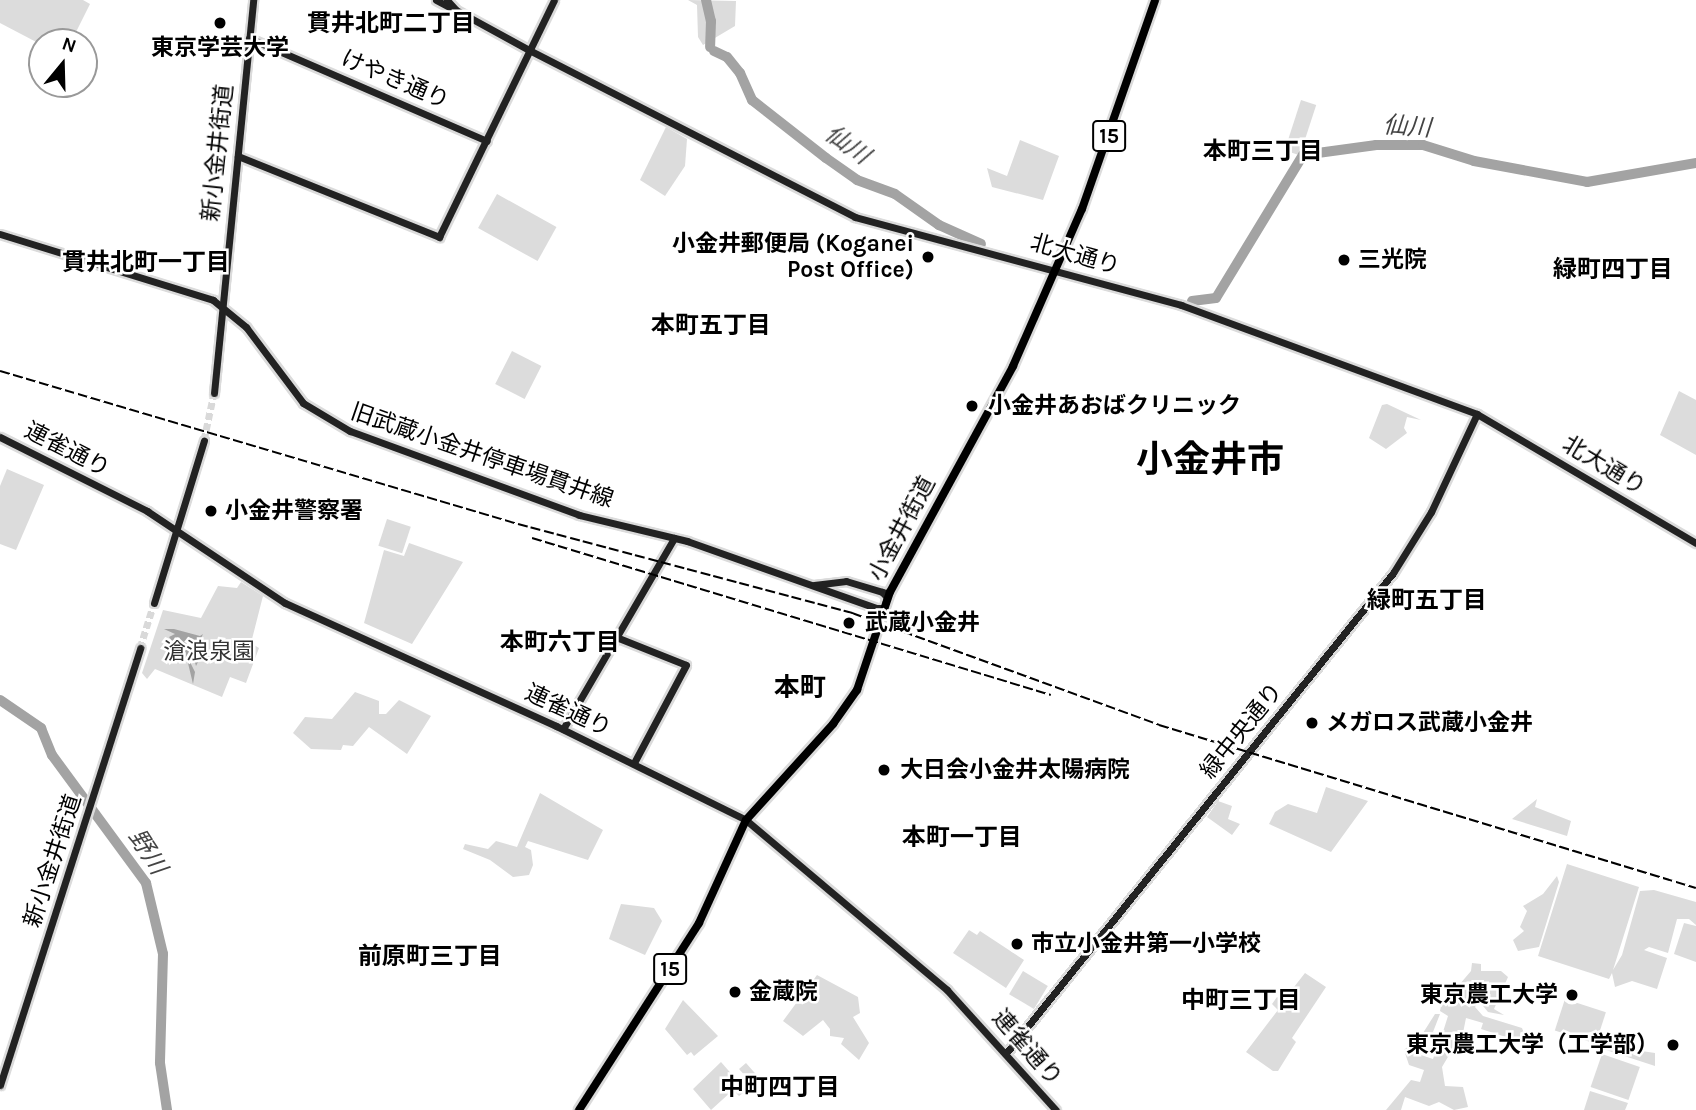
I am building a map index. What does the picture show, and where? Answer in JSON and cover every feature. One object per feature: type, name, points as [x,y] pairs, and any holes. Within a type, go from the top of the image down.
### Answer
[{"type":"main road","name":"小金井街道","points":[[579,1110],[709,907],[746,820],[851,700],[884,608],[886,592],[1013,366],[1092,184],[1155,0]]},
{"type":"street","name":"新小金井街道","points":[[214,393],[253,0]]},
{"type":"street","points":[[436,0],[456,10]]},
{"type":"street","name":"北大通り","points":[[447,0],[456,10],[529,50],[871,223],[1055,269],[1181,305],[1477,414],[1696,543]]},
{"type":"street","points":[[238,156],[439,237],[554,0]]},
{"type":"street","name":"けやき通り","points":[[250,38],[487,141]]},
{"type":"street","name":"旧武蔵小金井停車場貫井線","points":[[0,234],[186,290],[222,306],[246,327],[294,393],[330,422],[579,515],[674,538],[884,608]]},
{"type":"street","name":"緑中央通り","points":[[1007,1052],[1393,573],[1426,520],[1477,414]]},
{"type":"street","name":"連雀通り","points":[[0,436],[177,531],[285,603],[563,729],[746,820],[937,981],[1007,1052],[1056,1110]]},
{"type":"street","points":[[154,603],[204,440]]},
{"type":"street","points":[[563,729],[674,538]]},
{"type":"street","points":[[814,585],[846,581],[886,592]]},
{"type":"street","points":[[616,637],[686,665],[634,763]]},
{"type":"street","name":"新小金井街道","points":[[0,1085],[140,648]]},
{"type":"green space","points":[[0,0],[83,0],[90,4],[78,28],[28,28],[28,38],[0,23]]},
{"type":"green space","points":[[688,0],[736,1],[735,26],[703,45],[698,37],[697,5]]},
{"type":"green space","points":[[1301,100],[1316,105],[1300,155],[1285,150]]},
{"type":"green space","points":[[666,127],[687,139],[685,166],[665,196],[640,180]]},
{"type":"green space","points":[[1020,140],[1059,156],[1043,200],[992,187],[987,168],[1007,176]]},
{"type":"green space","points":[[497,194],[556,227],[538,261],[478,228]]},
{"type":"green space","points":[[512,351],[541,366],[525,399],[495,384]]},
{"type":"green space","points":[[1679,391],[1696,400],[1696,455],[1660,435]]},
{"type":"green space","points":[[1387,404],[1421,420],[1407,417],[1404,428],[1407,433],[1386,449],[1369,438],[1382,405]]},
{"type":"green space","points":[[7,469],[44,485],[16,550],[0,544],[0,486]]},
{"type":"green space","points":[[387,519],[411,527],[402,553],[378,546]]},
{"type":"green space","points":[[409,543],[463,562],[412,644],[364,623],[384,550],[404,556]]},
{"type":"green space","name":"滄浪泉園","points":[[241,582],[263,596],[251,643],[259,648],[246,683],[230,677],[222,697],[155,669],[147,679],[142,673],[163,610],[201,618],[218,586],[237,588]]},
{"type":"green space","points":[[355,692],[379,701],[379,714],[386,714],[399,700],[431,716],[407,754],[369,727],[353,746],[343,745],[341,750],[311,749],[293,733],[305,717],[332,719]]},
{"type":"green space","points":[[1326,787],[1368,801],[1331,852],[1269,824],[1275,812],[1288,804],[1317,813]]},
{"type":"green space","points":[[540,793],[603,830],[588,860],[528,841],[525,847],[531,850],[533,865],[529,875],[513,877],[490,860],[463,849],[465,844],[488,849],[496,841],[517,847]]},
{"type":"green space","points":[[1537,799],[1535,807],[1571,821],[1567,836],[1512,819]]},
{"type":"green space","points":[[1218,801],[1232,806],[1228,819],[1240,824],[1232,835],[1207,817]]},
{"type":"green space","points":[[1567,864],[1639,887],[1613,970],[1622,955],[1640,891],[1654,890],[1696,902],[1696,925],[1689,919],[1677,919],[1668,953],[1649,947],[1644,950],[1667,958],[1657,989],[1632,981],[1615,987],[1612,973],[1609,979],[1538,956]]},
{"type":"green space","points":[[1557,876],[1559,882],[1539,947],[1518,951],[1513,940],[1524,931],[1520,927],[1527,911],[1523,906],[1543,894]]},
{"type":"green space","points":[[621,904],[654,908],[662,921],[645,955],[609,939]]},
{"type":"green space","points":[[1684,923],[1696,926],[1696,962],[1674,954]]},
{"type":"green space","points":[[969,930],[977,935],[980,931],[1024,960],[1006,988],[953,953]]},
{"type":"green space","points":[[1472,963],[1481,964],[1481,971],[1501,971],[1508,977],[1494,1009],[1504,1015],[1488,1012],[1479,1001],[1475,1007],[1483,1016],[1522,1028],[1525,1036],[1522,1040],[1509,1038],[1481,1029],[1483,1023],[1466,1018],[1461,1043],[1455,1045],[1442,1067],[1445,1086],[1463,1087],[1468,1107],[1454,1110],[1439,1102],[1429,1106],[1405,1097],[1401,1110],[1386,1110],[1411,1080],[1420,1082],[1424,1070],[1409,1065],[1404,1050],[1422,1034],[1415,1053],[1433,1059],[1440,1039],[1423,1033],[1435,1014],[1440,1014],[1433,1032],[1442,1035],[1448,1016],[1440,1011],[1441,1006],[1471,971]]},
{"type":"green space","points":[[1023,971],[1048,986],[1034,1009],[1009,994]]},
{"type":"green space","points":[[1305,973],[1326,987],[1292,1038],[1296,1042],[1278,1071],[1273,1071],[1246,1052],[1278,1010],[1272,1004],[1277,997],[1283,1001]]},
{"type":"green space","points":[[817,975],[858,997],[860,1013],[853,1017],[869,1043],[859,1060],[841,1044],[844,1038],[830,1036],[830,1029],[823,1020],[803,1036],[783,1021]]},
{"type":"green space","points":[[1565,999],[1606,1012],[1596,1044],[1555,1030]]},
{"type":"green space","points":[[683,1000],[718,1036],[694,1056],[691,1052],[687,1055],[665,1029]]},
{"type":"green space","points":[[1609,1038],[1628,1049],[1655,1053],[1655,1066],[1603,1049]]},
{"type":"green space","points":[[1602,1054],[1640,1067],[1628,1100],[1591,1087]]},
{"type":"green space","points":[[721,1062],[742,1086],[749,1080],[739,1069],[746,1063],[761,1080],[739,1096],[733,1090],[711,1110],[693,1089]]},
{"type":"green space","points":[[1590,1091],[1628,1103],[1625,1110],[1584,1110]]},
{"type":"shaded area","points":[[164,629],[200,636],[203,634],[196,649],[198,662],[196,666],[194,659],[190,662],[195,672],[193,684],[187,659],[167,654],[175,645],[169,637],[175,634]]},
{"type":"waterway","name":"仙川","points":[[706,0],[711,21],[710,47]]},
{"type":"waterway","name":"仙川","points":[[714,51],[727,57],[740,73],[752,100],[826,158],[857,180],[895,194],[939,225],[981,244]]},
{"type":"waterway","name":"仙川","points":[[1192,301],[1216,298],[1303,155],[1376,145],[1423,145],[1474,161],[1587,182],[1696,163]]},
{"type":"waterway","name":"野川","points":[[0,700],[41,728],[52,755],[146,883],[163,954],[160,1063],[167,1110]]},
{"type":"tunnel","points":[[204,440],[214,393]]},
{"type":"tunnel","points":[[140,648],[154,603]]},
{"type":"railway","points":[[0,371],[518,524],[852,613],[1159,725],[1696,888]]},
{"type":"railway","points":[[532,538],[1051,695]]},
{"type":"place","name":"東京学芸大学","points":[[220,23]]},
{"type":"place","name":"小金井郵便局 (Koganei Post Office)","points":[[928,257]]},
{"type":"place","name":"三光院","points":[[1344,260]]},
{"type":"place","name":"小金井あおばクリニック","points":[[972,406]]},
{"type":"place","name":"小金井警察署","points":[[211,511]]},
{"type":"place","name":"武蔵小金井","points":[[849,623]]},
{"type":"place","name":"メガロス武蔵小金井","points":[[1312,723]]},
{"type":"place","name":"大日会小金井太陽病院","points":[[884,770]]},
{"type":"place","name":"市立小金井第一小学校","points":[[1017,944]]},
{"type":"place","name":"金蔵院","points":[[735,992]]},
{"type":"place","name":"東京農工大学","points":[[1572,995]]},
{"type":"place","name":"東京農工大学（工学部）","points":[[1673,1045]]},
{"type":"district","name":"貫井北町二丁目","points":[[391,24]]},
{"type":"district","name":"本町三丁目","points":[[1263,152]]},
{"type":"district","name":"貫井北町一丁目","points":[[146,263]]},
{"type":"district","name":"緑町四丁目","points":[[1613,270]]},
{"type":"district","name":"本町五丁目","points":[[711,326]]},
{"type":"district","name":"小金井市","points":[[1210,460]]},
{"type":"district","name":"緑町五丁目","points":[[1427,601]]},
{"type":"district","name":"本町六丁目","points":[[560,643]]},
{"type":"district","name":"本町","points":[[800,688]]},
{"type":"district","name":"本町一丁目","points":[[962,838]]},
{"type":"district","name":"前原町三丁目","points":[[430,957]]},
{"type":"district","name":"中町三丁目","points":[[1241,1001]]},
{"type":"district","name":"中町四丁目","points":[[780,1088]]}]
